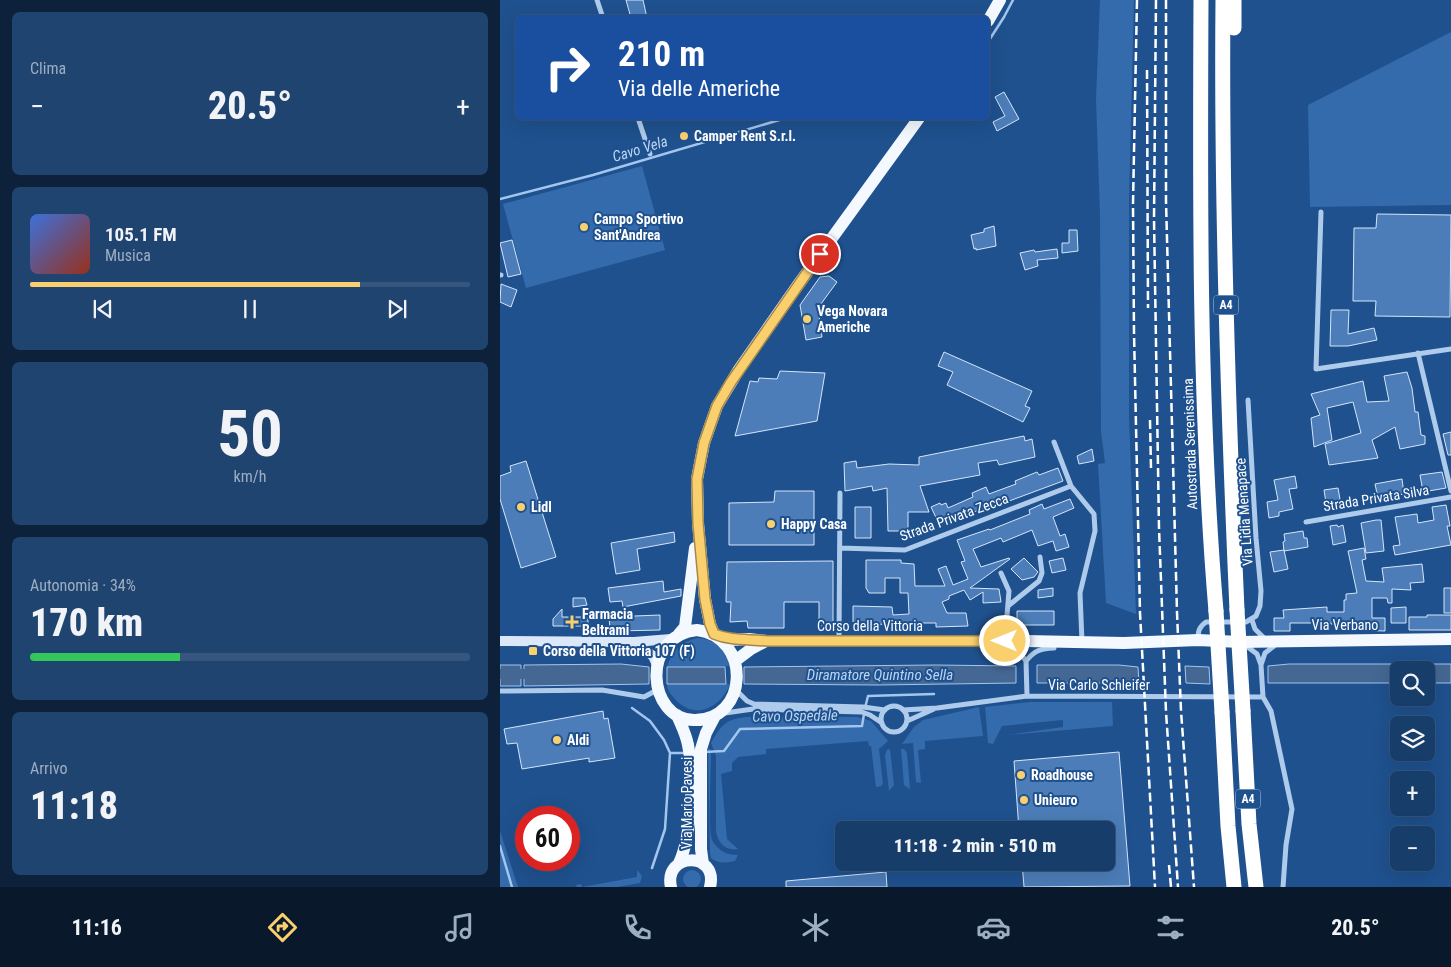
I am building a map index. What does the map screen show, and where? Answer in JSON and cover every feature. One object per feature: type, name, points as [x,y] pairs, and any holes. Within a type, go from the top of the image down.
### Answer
[{"type":"highway","name":"Autostrada Serenissima","points":[[1201,0],[1201,282],[1208,514],[1216,611],[1228,826],[1234,887]]},
{"type":"highway","name":"A4","points":[[1223,0],[1223,138],[1228,386],[1236,610],[1256,887]]},
{"type":"highway","points":[[1234,0],[1234,28]]},
{"type":"highway","points":[[1228,386],[1235,317]]},
{"type":"main road","points":[[990,18],[1000,0]]},
{"type":"main road","points":[[698,523],[685,627],[664,646],[657,665],[660,697],[670,710],[685,719],[693,720],[717,715],[727,707],[736,687],[735,663],[731,651],[725,642],[715,634],[710,624],[705,599],[698,523],[697,479],[704,443],[717,406],[738,371],[798,285],[918,120]]},
{"type":"main road","points":[[500,641],[634,642],[675,636],[697,630],[715,634]]},
{"type":"main road","name":"Corso della Vittoria","points":[[715,634],[732,640],[750,639],[767,641],[1005,641],[1124,644],[1198,640],[1240,642]]},
{"type":"main road","name":"Via Verbano","points":[[1240,642],[1266,640],[1451,639]]},
{"type":"main road","name":"Corso della Vittoria","points":[[735,663],[751,648],[767,641]]},
{"type":"main road","points":[[634,642],[653,656],[657,665]]},
{"type":"main road","name":"Via Mario Pavesi","points":[[678,715],[695,752],[701,849],[703,864],[711,874],[710,887]]},
{"type":"main road","name":"Via Mario Pavesi","points":[[671,887],[670,878],[684,853],[689,823],[695,752],[717,715]]},
{"type":"main road","points":[[679,863],[691,860],[703,864]]},
{"type":"street","points":[[596,0],[602,15]]},
{"type":"street","points":[[639,120],[650,154]]},
{"type":"street","points":[[1320,212],[1316,370],[1451,349]]},
{"type":"street","points":[[1418,354],[1451,491]]},
{"type":"street","name":"Via Lidia Menapace","points":[[1248,400],[1261,591],[1260,606],[1252,620]]},
{"type":"street","points":[[1054,442],[1071,486],[1094,514],[1096,531],[1080,593],[1079,642]]},
{"type":"street","name":"Strada Privata Zecca","points":[[840,548],[905,550],[1071,486]]},
{"type":"street","points":[[839,641],[840,493]]},
{"type":"street","name":"Strada Privata Silva","points":[[1306,522],[1451,497]]},
{"type":"street","points":[[1008,606],[1039,581],[1042,573],[1040,557]]},
{"type":"street","points":[[1001,573],[1009,591],[1005,641]]},
{"type":"street","points":[[1198,640],[1198,632],[1206,622],[1246,622],[1252,620],[1255,630],[1266,640]]},
{"type":"street","points":[[1283,887],[1286,845],[1292,810],[1271,711],[1262,696],[1261,665],[1265,653],[1285,640]]},
{"type":"street","name":"Corso della Vittoria","points":[[974,641],[988,648],[1008,647],[1017,650],[1026,661],[1040,649],[1061,648],[1079,642]]},
{"type":"street","points":[[1240,642],[1257,654],[1261,665]]},
{"type":"street","points":[[1026,661],[1027,696]]},
{"type":"street","points":[[500,691],[602,690],[644,697],[658,687]]},
{"type":"street","points":[[736,687],[747,701],[754,704],[862,709],[869,711],[885,710],[892,707],[903,710],[937,708]]},
{"type":"street","name":"Via Carlo Schleifer","points":[[937,708],[1027,696],[1262,696]]},
{"type":"street","points":[[907,721],[937,708]]},
{"type":"street","points":[[717,715],[753,709],[862,709]]},
{"type":"street","points":[[882,723],[882,716],[885,710]]},
{"type":"street","points":[[869,711],[888,731],[896,732],[903,729],[907,721],[906,713],[903,710]]},
{"type":"shaded area","points":[[1100,0],[1134,0],[1129,201],[1129,416],[1136,614],[1106,603],[1098,464],[1105,463],[1101,431],[1100,215],[1096,99]]},
{"type":"shaded area","points":[[1451,32],[1451,205],[1310,207],[1308,105]]},
{"type":"shaded area","name":"Campo Sportivo Sant'Andrea","points":[[642,166],[665,250],[526,288],[503,204]]},
{"type":"shaded area","points":[[697,638],[715,643],[730,665],[725,667],[667,667],[678,648],[686,642]]},
{"type":"shaded area","points":[[667,684],[730,684],[720,700],[706,709],[698,710],[682,705],[670,693]]},
{"type":"shaded area","points":[[1030,702],[1112,702],[1113,726],[1007,735],[1063,727],[1063,720],[1002,726],[993,744],[988,743],[985,707]]},
{"type":"shaded area","points":[[979,707],[983,736],[925,741],[925,749],[918,750],[921,783],[916,782],[913,743],[902,744],[914,727],[923,720]]},
{"type":"shaded area","points":[[746,717],[857,717],[871,721],[888,741],[879,749],[883,784],[876,787],[871,746],[869,746],[868,741],[766,749],[766,754],[738,757],[732,763],[732,771],[721,774],[727,839],[738,849],[729,849],[720,842],[716,831],[716,756],[711,743],[724,724]]},
{"type":"shaded area","points":[[708,748],[711,750],[710,812],[712,840],[723,852],[738,855],[735,861],[722,862],[711,858]]},
{"type":"shaded area","points":[[890,749],[894,785],[889,791],[885,755],[887,750]]},
{"type":"shaded area","points":[[901,749],[904,749],[907,753],[910,789],[904,785]]},
{"type":"shaded area","points":[[500,831],[518,887],[500,887]]},
{"type":"shaded area","points":[[637,870],[642,876],[640,883],[617,887],[582,887],[637,877]]},
{"type":"shaded area","points":[[688,870],[696,870],[701,875],[699,886],[688,888],[683,883],[683,875]]},
{"type":"water","points":[[621,664],[649,667],[649,684],[524,686],[524,665]]},
{"type":"water","points":[[1289,664],[1390,664],[1390,683],[1268,683],[1268,666]]},
{"type":"water","points":[[1435,664],[1451,664],[1451,683],[1435,683]]},
{"type":"water","points":[[500,665],[521,665],[521,686],[500,686]]},
{"type":"water","points":[[1037,665],[1119,665],[1138,667],[1139,683],[1037,683]]},
{"type":"water","points":[[1016,666],[1016,683],[744,684],[744,667]]},
{"type":"water","points":[[1185,666],[1209,667],[1210,684],[1186,683]]},
{"type":"water","points":[[667,667],[725,667],[726,684],[667,684]]},
{"type":"building","points":[[626,0],[643,0],[646,15],[630,15]]},
{"type":"building","points":[[1004,92],[1019,119],[997,131],[993,122],[1005,116],[995,97]]},
{"type":"building","points":[[1377,214],[1451,215],[1450,317],[1375,316],[1376,301],[1353,301],[1354,228],[1376,228]]},
{"type":"building","points":[[994,226],[996,246],[974,249],[971,235],[984,232],[984,229]]},
{"type":"building","points":[[1069,230],[1077,230],[1078,251],[1062,253],[1062,243],[1069,243]]},
{"type":"building","points":[[512,240],[521,274],[508,277],[500,243]]},
{"type":"building","points":[[1057,249],[1058,258],[1037,260],[1038,266],[1025,270],[1020,253]]},
{"type":"building","points":[[829,276],[837,282],[818,308],[822,337],[806,340],[800,305],[820,277]]},
{"type":"building","points":[[501,284],[517,290],[511,307],[500,302]]},
{"type":"building","points":[[1331,310],[1349,310],[1348,334],[1374,328],[1377,340],[1348,346],[1330,346]]},
{"type":"building","points":[[944,352],[1032,391],[1025,406],[1030,408],[1023,422],[947,385],[953,372],[938,366]]},
{"type":"building","points":[[780,371],[825,373],[817,421],[735,436],[750,381],[758,382],[759,378],[777,379]]},
{"type":"building","points":[[1407,372],[1412,388],[1415,412],[1418,412],[1421,435],[1425,436],[1425,444],[1400,449],[1395,427],[1372,440],[1378,458],[1329,465],[1325,444],[1361,433],[1353,402],[1327,408],[1332,440],[1314,447],[1311,418],[1320,415],[1311,394],[1363,381],[1367,402],[1389,401],[1384,376]]},
{"type":"building","points":[[1451,432],[1451,455],[1448,455],[1443,434]]},
{"type":"building","points":[[1024,436],[1025,441],[1032,439],[1035,457],[999,465],[997,460],[978,463],[980,475],[920,486],[929,512],[908,512],[908,531],[888,531],[887,488],[873,491],[872,486],[845,491],[844,463],[856,461],[857,468],[889,464],[919,465],[919,457]]},
{"type":"building","points":[[1092,449],[1094,461],[1079,464],[1077,456]]},
{"type":"building","name":"Lidl","points":[[526,461],[556,557],[521,568],[500,499],[500,476],[511,472],[510,466]]},
{"type":"building","points":[[1058,468],[1063,481],[1001,504],[1000,501],[960,518],[959,515],[939,524],[931,507],[940,503],[941,505],[946,503],[948,508],[973,497],[972,493],[986,487],[989,494],[1016,484],[1015,481],[1037,472],[1039,475]]},
{"type":"building","points":[[1442,472],[1446,488],[1423,492],[1420,475]]},
{"type":"building","points":[[1295,476],[1297,488],[1289,489],[1293,509],[1279,512],[1279,516],[1269,518],[1267,502],[1278,500],[1274,480]]},
{"type":"building","points":[[1402,479],[1404,494],[1378,498],[1375,484]]},
{"type":"building","points":[[1338,488],[1341,505],[1337,505],[1337,508],[1327,509],[1324,490]]},
{"type":"building","name":"Happy Casa","points":[[775,491],[814,491],[814,545],[729,545],[729,503],[774,502]]},
{"type":"building","points":[[1070,499],[1074,508],[1053,517],[1060,536],[1065,534],[1069,547],[1056,551],[1053,541],[1038,546],[1032,530],[1003,542],[1001,538],[973,549],[981,567],[1010,559],[970,588],[999,589],[1001,602],[983,603],[983,592],[970,600],[964,590],[949,596],[949,599],[942,602],[947,613],[966,613],[968,626],[936,627],[936,623],[909,623],[909,628],[889,628],[889,623],[870,626],[869,624],[853,622],[853,606],[892,607],[893,615],[909,614],[908,593],[900,593],[900,578],[885,578],[885,593],[869,593],[866,588],[866,560],[901,560],[901,563],[914,564],[915,586],[945,586],[938,569],[946,566],[953,585],[968,579],[961,562],[965,561],[957,540],[990,530],[1030,514],[1029,510],[1042,504],[1044,509]]},
{"type":"building","points":[[1446,505],[1450,526],[1447,526],[1451,545],[1395,555],[1393,546],[1400,545],[1395,517],[1417,514],[1418,523],[1434,520],[1432,507]]},
{"type":"building","points":[[855,507],[871,507],[871,538],[855,538]]},
{"type":"building","points":[[1381,520],[1384,551],[1366,553],[1361,523]]},
{"type":"building","points":[[1337,525],[1338,527],[1343,525],[1346,542],[1333,545],[1330,526]]},
{"type":"building","points":[[1303,531],[1304,538],[1307,538],[1308,547],[1284,551],[1284,534]]},
{"type":"building","points":[[674,532],[675,542],[637,549],[640,570],[616,574],[611,543]]},
{"type":"building","points":[[1364,548],[1366,559],[1362,560],[1366,581],[1384,582],[1382,568],[1422,564],[1424,582],[1410,583],[1411,590],[1392,589],[1392,603],[1388,603],[1387,598],[1372,598],[1372,618],[1385,618],[1385,631],[1350,630],[1350,624],[1290,623],[1290,631],[1274,631],[1274,618],[1284,618],[1283,610],[1327,607],[1327,612],[1344,612],[1346,594],[1357,593],[1348,551]]},
{"type":"building","points":[[1284,550],[1288,569],[1274,572],[1270,552]]},
{"type":"building","points":[[1024,558],[1038,572],[1034,577],[1022,580],[1011,569]]},
{"type":"building","points":[[1063,558],[1066,570],[1052,573],[1049,561]]},
{"type":"building","points":[[833,561],[833,626],[819,626],[819,602],[784,602],[784,628],[748,628],[747,621],[730,622],[731,602],[726,602],[727,562]]},
{"type":"building","points":[[663,581],[664,592],[681,589],[681,596],[623,607],[622,601],[610,602],[608,588]]},
{"type":"building","points":[[1053,588],[1053,596],[1038,598],[1038,590]]},
{"type":"building","points":[[1444,588],[1451,588],[1451,613],[1444,613]]},
{"type":"building","points":[[573,598],[585,598],[587,605],[573,607]]},
{"type":"building","points":[[1406,607],[1406,623],[1391,623],[1391,608]]},
{"type":"building","points":[[562,609],[562,617],[588,617],[588,626],[553,626],[553,619]]},
{"type":"building","points":[[1017,611],[1054,611],[1054,625],[1017,625]]},
{"type":"building","points":[[660,615],[660,630],[616,631],[616,629],[610,629],[609,617]]},
{"type":"building","points":[[1427,615],[1451,615],[1451,630],[1409,630],[1409,617],[1427,617]]},
{"type":"building","name":"Aldi","points":[[603,711],[604,719],[608,718],[615,758],[589,762],[589,758],[522,769],[517,743],[507,744],[504,729]]},
{"type":"building","points":[[1119,752],[1130,886],[1024,887],[1023,871],[1115,871],[1115,821],[1018,821],[1014,761]]},
{"type":"building","points":[[886,872],[887,887],[786,887],[786,881]]},
{"type":"waterway","name":"Cavo Vela","points":[[990,39],[1013,0]]},
{"type":"waterway","name":"Cavo Vela","points":[[500,199],[593,175],[779,120]]},
{"type":"waterway","name":"Diramatore Quintino Sella","points":[[500,674],[538,674]]},
{"type":"waterway","name":"Cavo Ospedale","points":[[865,708],[868,696],[934,694]]},
{"type":"waterway","name":"Cavo Ospedale","points":[[632,708],[650,721],[664,740],[670,753],[665,829],[652,868]]},
{"type":"waterway","name":"Cavo Ospedale","points":[[704,752],[724,751],[740,729],[862,726],[864,714]]},
{"type":"waterway","name":"Cavo Ospedale","points":[[670,753],[684,753]]},
{"type":"waterway","name":"Cavo Ospedale","points":[[500,846],[512,887]]},
{"type":"railway","points":[[1137,0],[1133,204],[1134,332],[1140,613],[1155,887]]},
{"type":"railway","points":[[1156,0],[1154,219],[1159,528],[1166,712],[1178,887]]},
{"type":"railway","points":[[1166,0],[1166,201],[1177,612],[1181,711],[1194,887]]},
{"type":"railway","points":[[1147,70],[1148,308]]},
{"type":"railway","points":[[1150,420],[1151,468]]},
{"type":"railway","points":[[1169,865],[1171,887]]},
{"type":"place","name":"Camper Rent S.r.l.","points":[[684,136]]},
{"type":"place","name":"Campo Sportivo Sant'Andrea","points":[[584,227]]},
{"type":"place","name":"Vega Novara Americhe","points":[[807,319]]},
{"type":"place","name":"Lidl","points":[[521,507]]},
{"type":"place","name":"Happy Casa","points":[[771,524]]},
{"type":"place","name":"Farmacia Beltrami","points":[[572,622]]},
{"type":"place","name":"Corso della Vittoria 107 (F)","points":[[533,651]]},
{"type":"place","name":"Aldi","points":[[557,740]]},
{"type":"place","name":"Roadhouse","points":[[1021,775]]},
{"type":"place","name":"Unieuro","points":[[1024,800]]},
{"type":"route","points":[[820,254],[731,382],[717,406],[704,443],[697,479],[698,523],[705,599],[714,634],[732,640],[750,639],[767,641],[1005,641]]}]
